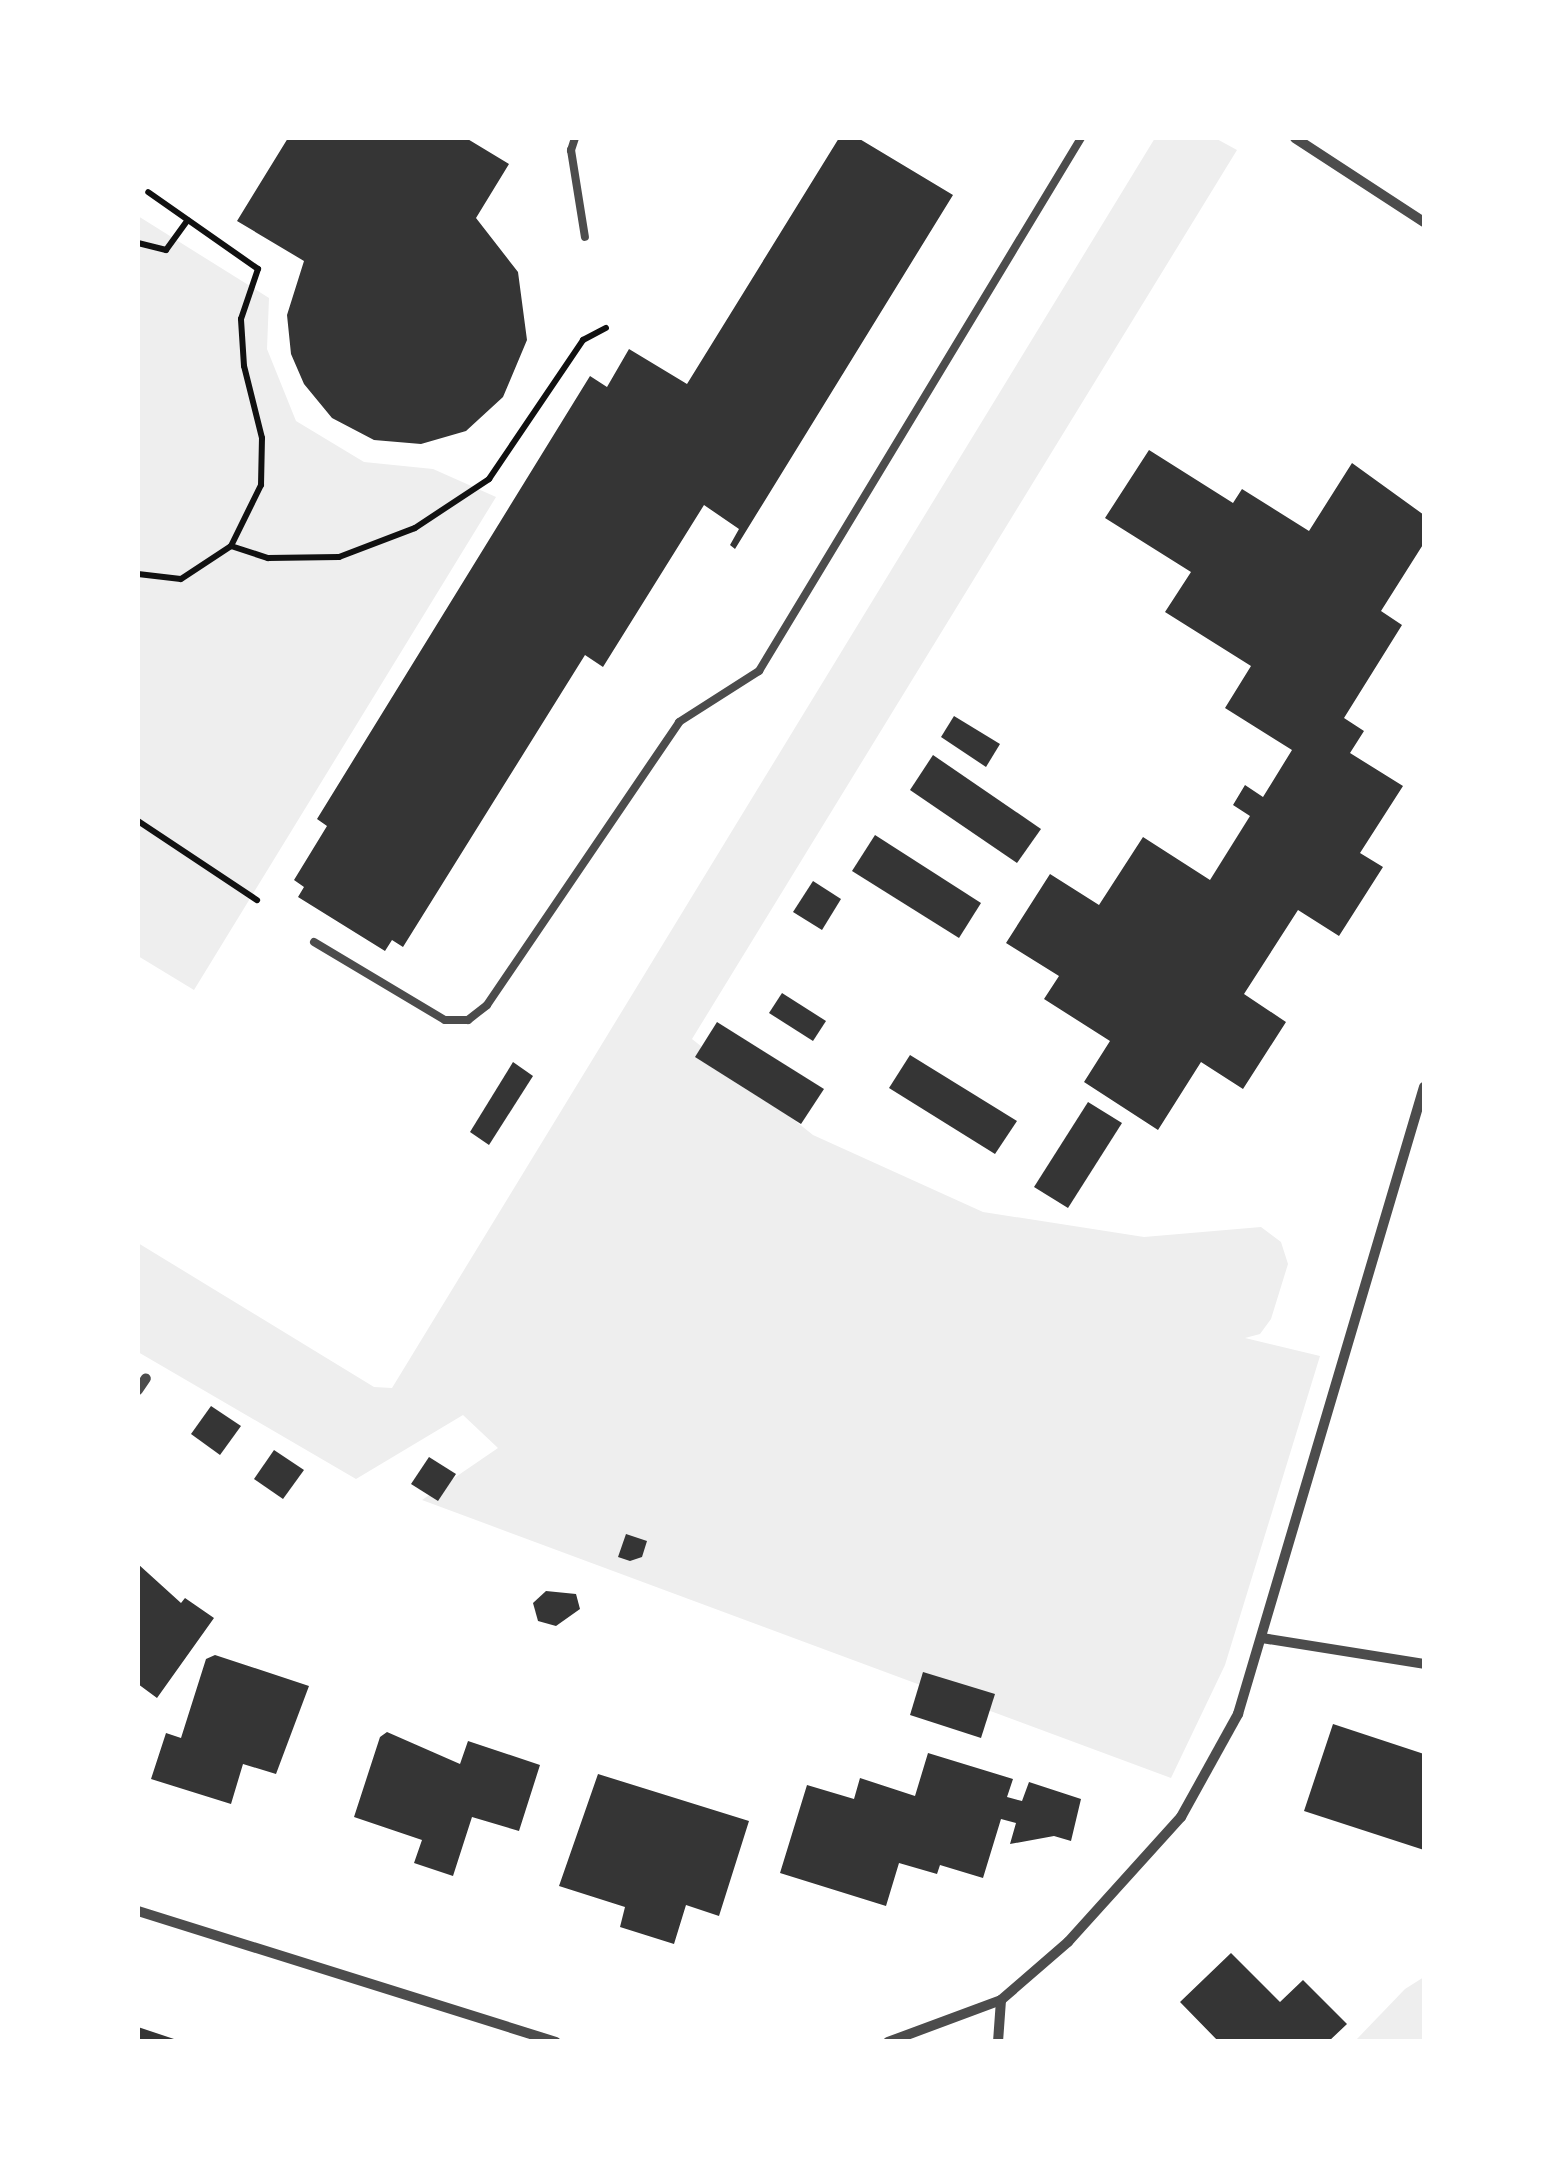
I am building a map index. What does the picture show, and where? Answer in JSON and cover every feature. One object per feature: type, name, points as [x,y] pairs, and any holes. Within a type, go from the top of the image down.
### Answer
[{"type":"street","points":[[1295,138],[1424,222]]},
{"type":"street","points":[[888,2042],[1001,2000],[1068,1942],[1181,1817],[1238,1714],[1424,1088]]},
{"type":"street","points":[[138,1390],[146,1378]]},
{"type":"street","points":[[1262,1638],[1424,1664]]},
{"type":"street","points":[[138,1911],[556,2042]]},
{"type":"street","points":[[998,2042],[1001,2000]]},
{"type":"lane","points":[[575,138],[571,150],[585,237]]},
{"type":"lane","points":[[314,942],[444,1020],[468,1020],[487,1005],[679,722],[759,671],[1081,138]]},
{"type":"path","points":[[138,574],[181,580],[230,546],[261,485],[262,438],[244,366],[242,320],[258,269],[148,192]]},
{"type":"path","points":[[138,243],[166,250],[188,220]]},
{"type":"path","points":[[230,546],[268,558],[339,556],[415,528],[489,479],[583,340],[606,328]]},
{"type":"path","points":[[138,821],[257,900]]},
{"type":"shaded area","points":[[1155,138],[1215,138],[1237,150],[692,1039],[813,1135],[983,1212],[1144,1237],[1261,1227],[1281,1242],[1288,1264],[1271,1319],[1260,1334],[1245,1338],[1320,1356],[1225,1665],[1171,1778],[422,1500],[498,1448],[463,1415],[356,1479],[138,1352],[138,1243],[374,1387],[392,1388]]},
{"type":"shaded area","points":[[138,216],[269,298],[267,349],[296,421],[364,462],[433,469],[496,497],[194,990],[138,956]]},
{"type":"shaded area","points":[[1424,1977],[1424,2041],[1355,2041],[1405,1989]]},
{"type":"building","points":[[288,138],[466,138],[509,164],[476,218],[518,272],[527,340],[503,397],[466,431],[421,444],[374,440],[332,418],[304,384],[291,354],[287,315],[304,261],[237,221]]},
{"type":"building","points":[[839,138],[858,138],[953,195],[735,549],[730,545],[739,529],[704,505],[603,667],[585,655],[403,947],[392,940],[385,951],[298,897],[304,887],[294,880],[327,826],[317,819],[590,376],[607,387],[629,349],[687,384]]},
{"type":"building","points":[[1149,450],[1233,503],[1242,489],[1309,531],[1352,463],[1424,515],[1424,543],[1381,611],[1402,625],[1344,718],[1364,731],[1350,753],[1403,786],[1360,853],[1383,867],[1339,936],[1298,910],[1244,994],[1286,1022],[1243,1089],[1201,1062],[1158,1130],[1084,1082],[1110,1041],[1044,999],[1059,976],[1006,943],[1050,874],[1099,905],[1143,837],[1210,880],[1250,816],[1233,805],[1245,785],[1263,797],[1292,750],[1225,708],[1251,666],[1165,612],[1191,572],[1105,518]]},
{"type":"building","points":[[954,716],[1000,744],[986,767],[941,737]]},
{"type":"building","points":[[933,755],[1041,829],[1017,863],[910,790]]},
{"type":"building","points":[[875,835],[981,903],[959,938],[852,871]]},
{"type":"building","points":[[813,881],[841,899],[822,930],[793,912]]},
{"type":"building","points":[[782,993],[826,1021],[813,1041],[769,1013]]},
{"type":"building","points":[[717,1022],[824,1089],[801,1124],[695,1057]]},
{"type":"building","points":[[910,1055],[1017,1121],[995,1154],[889,1088]]},
{"type":"building","points":[[513,1062],[533,1076],[489,1145],[470,1132]]},
{"type":"building","points":[[1088,1102],[1122,1123],[1068,1208],[1034,1187]]},
{"type":"building","points":[[211,1406],[241,1426],[220,1455],[191,1434]]},
{"type":"building","points":[[274,1450],[304,1470],[283,1499],[254,1479]]},
{"type":"building","points":[[429,1457],[456,1474],[438,1501],[411,1484]]},
{"type":"building","points":[[626,1534],[647,1541],[642,1557],[630,1561],[618,1557]]},
{"type":"building","points":[[138,1564],[181,1603],[185,1598],[214,1618],[157,1698],[138,1684]]},
{"type":"building","points":[[546,1591],[576,1594],[580,1609],[556,1626],[538,1621],[533,1603]]},
{"type":"building","points":[[215,1655],[309,1686],[276,1774],[243,1764],[231,1804],[151,1779],[166,1733],[181,1738],[206,1659]]},
{"type":"building","points":[[923,1672],[995,1694],[981,1738],[910,1715]]},
{"type":"building","points":[[1333,1724],[1424,1754],[1424,1850],[1304,1811]]},
{"type":"building","points":[[387,1732],[460,1764],[468,1741],[540,1765],[519,1831],[472,1817],[453,1876],[414,1863],[422,1840],[354,1817],[380,1737]]},
{"type":"building","points":[[928,1753],[1013,1779],[1007,1797],[1022,1801],[1029,1782],[1081,1799],[1071,1841],[1054,1836],[1010,1844],[1016,1823],[1001,1819],[983,1878],[940,1865],[937,1874],[899,1863],[886,1906],[780,1873],[807,1785],[854,1799],[860,1778],[915,1796]]},
{"type":"building","points":[[598,1774],[749,1821],[719,1916],[686,1905],[674,1944],[620,1927],[625,1907],[559,1886]]},
{"type":"building","points":[[1231,1953],[1280,2002],[1303,1980],[1347,2024],[1328,2042],[1219,2042],[1180,2002]]},
{"type":"building","points":[[138,2027],[180,2041],[180,2042],[138,2042]]}]
